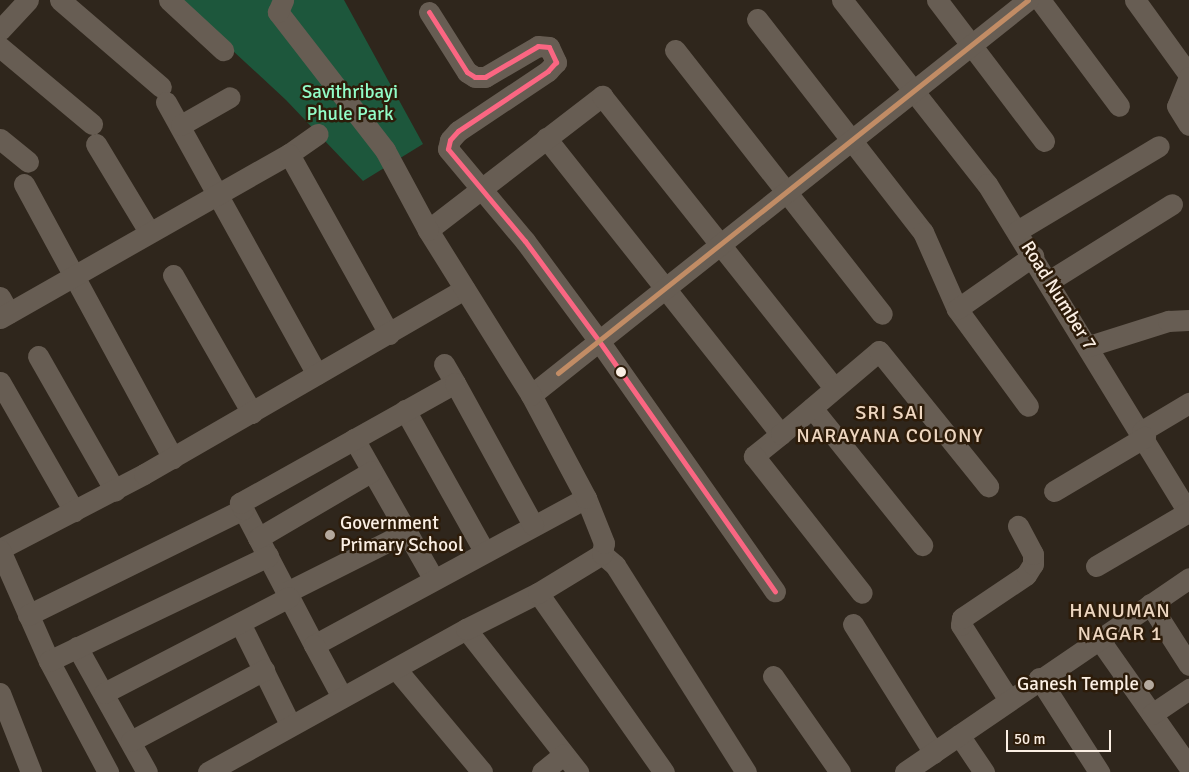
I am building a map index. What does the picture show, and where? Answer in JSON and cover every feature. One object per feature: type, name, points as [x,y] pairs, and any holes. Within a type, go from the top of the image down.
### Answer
[{"type":"street","points":[[0,30],[28,0]]},
{"type":"street","points":[[60,0],[164,95],[317,374]]},
{"type":"street","points":[[169,0],[223,50]]},
{"type":"street","points":[[208,772],[290,724],[396,669],[466,628],[538,593],[602,554],[604,543],[586,498],[530,395],[428,230],[385,150],[278,12],[283,0]]},
{"type":"street","name":"Road Number 7","points":[[842,0],[914,88],[987,184],[1143,434],[1188,513]]},
{"type":"street","points":[[937,0],[1044,141]]},
{"type":"street","points":[[530,395],[914,88],[1028,0]]},
{"type":"street","points":[[1040,0],[1119,106]]},
{"type":"street","points":[[1135,0],[1189,76],[1177,106],[1189,125]]},
{"type":"street","points":[[429,12],[467,72],[476,78],[485,77],[538,46],[549,47],[556,62],[548,71],[450,140],[448,149],[525,241],[599,341],[775,591]]},
{"type":"street","points":[[756,19],[923,232],[957,309],[1028,406]]},
{"type":"street","points":[[0,47],[94,134],[150,232]]},
{"type":"street","points":[[675,50],[882,314]]},
{"type":"street","points":[[428,230],[602,96],[834,388]]},
{"type":"street","points":[[181,125],[230,97]]},
{"type":"street","points":[[3,310],[76,277],[150,232],[289,154],[318,134]]},
{"type":"street","points":[[546,138],[781,434]]},
{"type":"street","points":[[0,139],[28,162]]},
{"type":"street","points":[[1017,231],[1159,146]]},
{"type":"street","points":[[289,154],[389,334]]},
{"type":"street","points":[[24,184],[173,458]]},
{"type":"street","points":[[1049,281],[1172,204]]},
{"type":"street","points":[[957,309],[1033,256]]},
{"type":"street","points":[[173,275],[252,413]]},
{"type":"street","points":[[108,772],[49,661],[0,550],[173,458],[465,290]]},
{"type":"street","points":[[1089,346],[1168,321],[1189,320]]},
{"type":"street","points":[[862,593],[754,456],[834,388],[879,351],[988,486]]},
{"type":"street","points":[[38,356],[115,490]]},
{"type":"street","points":[[444,364],[533,525]]},
{"type":"street","points":[[0,382],[74,511]]},
{"type":"street","points":[[342,697],[240,503],[455,384]]},
{"type":"street","points":[[1054,491],[1189,403]]},
{"type":"street","points":[[812,408],[922,545]]},
{"type":"street","points":[[405,410],[484,551]]},
{"type":"street","points":[[354,439],[405,533],[433,578]]},
{"type":"street","points":[[49,661],[263,547],[372,472]]},
{"type":"street","points":[[314,645],[433,578],[586,498]]},
{"type":"street","points":[[28,615],[243,509]]},
{"type":"street","points":[[1096,566],[1188,513]]},
{"type":"street","points":[[1009,700],[961,624],[962,618],[1026,575],[1033,564],[1033,554],[1018,526]]},
{"type":"street","points":[[104,693],[240,623],[288,594],[405,533]]},
{"type":"street","points":[[602,554],[615,565],[746,772]]},
{"type":"street","points":[[905,772],[1039,678],[1189,578]]},
{"type":"street","points":[[538,593],[664,772]]},
{"type":"street","points":[[1150,604],[1189,665]]},
{"type":"street","points":[[240,623],[290,724]]},
{"type":"street","points":[[853,624],[934,752]]},
{"type":"street","points":[[466,628],[578,772]]},
{"type":"street","points":[[1099,639],[1189,767]]},
{"type":"street","points":[[77,646],[148,772]]},
{"type":"street","points":[[396,669],[482,772]]},
{"type":"street","points":[[131,741],[264,670]]},
{"type":"street","points":[[773,676],[840,772]]},
{"type":"street","points":[[1039,678],[1099,772]]},
{"type":"street","points":[[1152,714],[1189,689]]},
{"type":"street","points":[[0,693],[31,772]]},
{"type":"street","points":[[959,735],[984,772]]},
{"type":"street","points":[[542,772],[564,754]]},
{"type":"green space","name":"Savithribayi Phule Park","points":[[178,0],[344,0],[423,144],[363,181],[286,100]]},
{"type":"transit line","points":[[558,373],[1028,0]]},
{"type":"transit line","points":[[429,12],[467,72],[475,77],[485,77],[538,46],[549,47],[556,62],[548,71],[458,131],[450,140],[448,149],[525,241],[599,341],[775,591]]},
{"type":"place","name":"Government Primary School","points":[[330,535]]},
{"type":"place","name":"Ganesh Temple","points":[[1149,685]]},
{"type":"district","name":"SRI SAI NARAYANA COLONY","points":[[890,424]]},
{"type":"district","name":"HANUMAN NAGAR 1","points":[[1120,622]]}]
